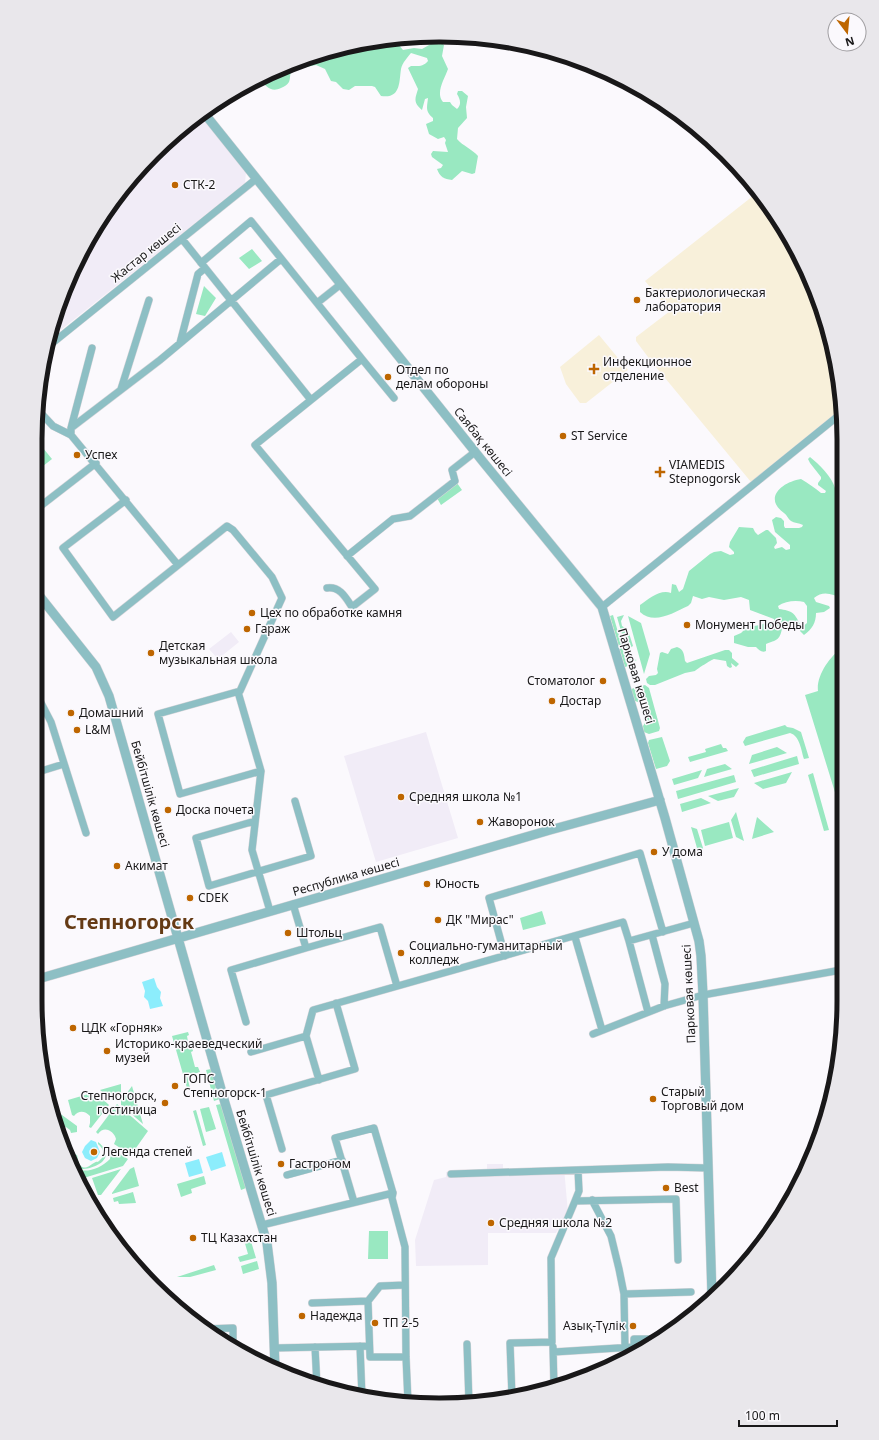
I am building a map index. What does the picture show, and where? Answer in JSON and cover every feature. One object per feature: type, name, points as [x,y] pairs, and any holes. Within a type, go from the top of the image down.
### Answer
[{"type":"street","name":"Саябақ көшесі","points":[[207,117],[475,452],[602,607]]},
{"type":"street","name":"Жастар көшесі","points":[[55,341],[256,179]]},
{"type":"street","points":[[180,343],[198,274],[202,266],[251,221],[394,398]]},
{"type":"street","points":[[182,239],[202,266],[311,400]]},
{"type":"street","points":[[71,432],[121,389],[180,343],[281,258]]},
{"type":"street","points":[[317,303],[341,284]]},
{"type":"street","points":[[121,389],[149,300]]},
{"type":"street","points":[[71,432],[92,348]]},
{"type":"street","points":[[327,588],[333,587],[338,589],[352,607],[375,589],[255,445],[362,359]]},
{"type":"street","points":[[43,415],[53,426],[71,432],[82,449],[96,463],[178,565]]},
{"type":"street","points":[[602,607],[836,418]]},
{"type":"street","points":[[348,556],[393,519],[410,516],[455,481],[452,470],[475,452]]},
{"type":"street","points":[[42,505],[96,463]]},
{"type":"street","points":[[126,500],[63,548],[113,617],[227,526],[233,530],[272,577],[282,598],[240,691],[158,714],[180,794],[261,771]]},
{"type":"street","name":"Бейбітшілік көшесі","points":[[42,599],[88,656],[103,679],[110,696],[269,1253],[272,1283],[275,1362]]},
{"type":"street","name":"Парковая көшесі","points":[[602,607],[660,800],[694,922],[701,956],[712,1290]]},
{"type":"street","points":[[238,692],[261,771],[252,850],[270,911]]},
{"type":"street","points":[[42,705],[51,722],[86,833]]},
{"type":"street","points":[[42,771],[64,764]]},
{"type":"street","name":"Республика көшесі","points":[[42,978],[178,937],[550,830],[660,800]]},
{"type":"street","points":[[255,821],[196,838],[209,886],[311,856],[295,801]]},
{"type":"street","points":[[505,956],[489,898],[640,853],[663,932]]},
{"type":"street","points":[[293,904],[306,948]]},
{"type":"street","points":[[319,1080],[306,1036],[313,1010],[623,922],[648,1012]]},
{"type":"street","points":[[629,941],[694,922]]},
{"type":"street","points":[[246,1022],[231,970],[380,927],[397,986]]},
{"type":"street","points":[[652,935],[665,984],[664,1006]]},
{"type":"street","points":[[575,936],[602,1030]]},
{"type":"street","points":[[593,1034],[664,1006],[703,995],[837,971]]},
{"type":"street","points":[[282,1149],[266,1095],[355,1069],[336,1003]]},
{"type":"street","points":[[251,1052],[306,1036]]},
{"type":"street","points":[[354,1202],[335,1138],[374,1128],[393,1193],[392,1198],[405,1247],[408,1397]]},
{"type":"street","points":[[287,1175],[342,1160]]},
{"type":"street","points":[[451,1174],[668,1167],[708,1168]]},
{"type":"street","points":[[554,1381],[550,1258],[579,1191],[578,1170]]},
{"type":"street","points":[[262,1225],[393,1193]]},
{"type":"street","points":[[575,1200],[676,1199],[678,1260]]},
{"type":"street","points":[[592,1200],[611,1236],[624,1294],[625,1348]]},
{"type":"street","points":[[405,1285],[380,1286],[368,1301],[370,1357],[406,1357]]},
{"type":"street","points":[[624,1294],[691,1292]]},
{"type":"street","points":[[312,1303],[368,1301]]},
{"type":"street","points":[[216,1329],[233,1328],[233,1340]]},
{"type":"street","points":[[634,1347],[634,1340],[647,1340]]},
{"type":"street","points":[[512,1391],[510,1343],[552,1342]]},
{"type":"street","points":[[467,1344],[469,1397]]},
{"type":"street","points":[[360,1346],[362,1390]]},
{"type":"street","points":[[274,1348],[369,1346]]},
{"type":"street","points":[[315,1347],[317,1378]]},
{"type":"street","points":[[554,1352],[631,1349]]},
{"type":"shaded area","points":[[204,119],[246,172],[245,183],[57,333],[72,287],[95,241],[109,219],[124,198],[158,158]]},
{"type":"shaded area","points":[[753,196],[784,241],[807,287],[816,312],[829,362],[834,388],[836,413],[751,482],[636,341],[636,337],[670,311],[645,281]]},
{"type":"shaded area","name":"Инфекционное отделение","points":[[599,335],[628,370],[586,403],[580,403],[566,384],[560,367]]},
{"type":"shaded area","points":[[231,632],[239,642],[218,659],[209,649]]},
{"type":"shaded area","name":"Средняя школа №1","points":[[426,732],[458,838],[376,862],[344,756]]},
{"type":"shaded area","name":"Средняя школа №2","points":[[487,1164],[503,1164],[503,1170],[564,1168],[568,1213],[556,1233],[488,1233],[488,1265],[416,1266],[415,1240],[434,1180],[446,1177],[446,1172],[487,1171]]},
{"type":"green space","points":[[434,42],[440,42],[444,45],[442,56],[448,69],[440,90],[441,98],[443,102],[450,102],[457,109],[460,103],[457,94],[458,91],[462,91],[468,96],[466,107],[467,118],[458,128],[457,139],[478,156],[475,173],[472,174],[462,171],[452,180],[439,174],[437,169],[441,168],[443,165],[432,157],[431,154],[433,151],[448,152],[445,143],[446,140],[444,137],[438,139],[429,134],[426,124],[433,121],[433,118],[430,116],[427,107],[428,98],[425,99],[422,110],[416,102],[418,89],[408,68],[411,66],[420,66],[424,64],[428,61],[427,58],[411,53],[405,60],[402,67],[396,92],[388,96],[381,96],[375,87],[372,86],[355,86],[349,90],[343,89],[336,82],[331,81],[325,69],[316,65],[293,70],[288,83],[277,89],[271,89],[264,84],[287,72],[312,63],[362,50],[398,44],[403,50],[414,48],[422,49]]},
{"type":"green space","points":[[252,249],[262,261],[249,269],[239,258]]},
{"type":"green space","points":[[204,286],[216,298],[205,316],[196,314]]},
{"type":"green space","points":[[43,448],[52,459],[42,467]]},
{"type":"green space","points":[[810,457],[821,467],[837,489],[837,596],[824,593],[814,598],[816,602],[829,606],[830,608],[824,612],[816,613],[814,623],[807,633],[804,635],[800,631],[800,629],[807,623],[807,606],[801,601],[787,602],[778,606],[779,609],[787,610],[792,613],[800,624],[783,624],[779,638],[766,644],[766,651],[763,652],[756,647],[748,647],[734,643],[734,636],[741,633],[748,626],[774,621],[774,619],[750,610],[749,600],[741,597],[724,600],[709,597],[702,599],[693,596],[691,603],[688,606],[657,618],[645,616],[640,612],[640,605],[659,593],[671,593],[672,584],[676,585],[679,592],[683,589],[689,571],[710,554],[721,551],[730,555],[734,554],[729,547],[730,542],[739,527],[753,528],[758,535],[768,530],[776,538],[777,543],[774,547],[775,549],[782,547],[786,550],[790,549],[790,545],[775,532],[772,520],[776,517],[781,518],[784,521],[785,528],[799,528],[803,525],[790,520],[778,507],[775,502],[775,496],[787,483],[801,479],[821,493],[825,493],[826,491],[818,485],[821,477],[808,459]]},
{"type":"green space","points":[[457,483],[462,490],[441,505],[437,498]]},
{"type":"green space","points":[[613,615],[628,666],[625,667],[610,616]]},
{"type":"green space","points":[[624,615],[621,621],[622,626],[628,630],[633,646],[629,650],[630,655],[633,659],[637,660],[630,662],[617,617]]},
{"type":"green space","points":[[628,616],[641,623],[650,654],[644,674]]},
{"type":"green space","points":[[677,647],[684,654],[685,661],[687,663],[729,650],[732,653],[732,658],[739,664],[736,667],[731,663],[732,667],[730,668],[727,666],[726,661],[714,659],[695,671],[685,673],[655,685],[650,685],[647,683],[646,679],[649,676],[656,675],[658,673],[657,669],[660,653],[662,652],[668,654],[671,649]]},
{"type":"green space","points":[[837,652],[837,799],[805,695],[818,691],[819,679]]},
{"type":"green space","points":[[645,685],[649,688],[660,728],[659,731],[649,734],[644,732],[643,726],[646,721],[641,703],[635,701],[631,689]]},
{"type":"green space","points":[[785,725],[801,732],[809,758],[804,759],[798,740],[790,733],[745,746],[743,742],[746,737]]},
{"type":"green space","points":[[662,737],[670,761],[667,766],[656,769],[648,743],[649,740]]},
{"type":"green space","points":[[721,744],[723,748],[726,748],[728,751],[690,762],[688,757],[706,752],[705,749]]},
{"type":"green space","points":[[777,747],[787,753],[749,764],[752,755]]},
{"type":"green space","points":[[797,756],[799,764],[754,777],[751,770]]},
{"type":"green space","points":[[725,764],[732,769],[704,777],[707,769]]},
{"type":"green space","points":[[702,770],[698,778],[674,785],[672,779]]},
{"type":"green space","points":[[792,772],[786,783],[763,789],[754,783]]},
{"type":"green space","points":[[813,773],[829,830],[824,831],[808,775]]},
{"type":"green space","points":[[734,775],[736,782],[678,799],[676,791]]},
{"type":"green space","points":[[739,788],[734,797],[718,801],[708,796]]},
{"type":"green space","points":[[701,798],[711,803],[682,812],[680,804]]},
{"type":"green space","points":[[736,812],[744,841],[736,837],[731,820]]},
{"type":"green space","points":[[757,817],[774,832],[752,839]]},
{"type":"green space","points":[[729,822],[733,838],[705,846],[701,830]]},
{"type":"green space","points":[[691,827],[697,829],[703,848],[699,855]]},
{"type":"green space","points":[[542,911],[546,924],[523,930],[520,918]]},
{"type":"green space","points":[[188,1032],[188,1042],[191,1041],[193,1051],[191,1052],[195,1067],[198,1067],[200,1072],[187,1076],[190,1088],[187,1088],[172,1036]]},
{"type":"green space","points":[[211,1069],[220,1099],[214,1101],[206,1070]]},
{"type":"green space","points":[[121,1084],[121,1092],[113,1101],[100,1090]]},
{"type":"green space","points":[[132,1086],[143,1124],[121,1105],[121,1101]]},
{"type":"green space","points":[[95,1092],[109,1105],[91,1128],[89,1127],[90,1116],[82,1112],[74,1116],[72,1115],[68,1100]]},
{"type":"green space","points":[[117,1104],[148,1131],[131,1155],[114,1144],[116,1139],[115,1136],[108,1130],[100,1131],[98,1134],[96,1132]]},
{"type":"green space","points":[[221,1104],[246,1188],[241,1190],[216,1105]]},
{"type":"green space","points":[[209,1107],[216,1129],[206,1132],[200,1109]]},
{"type":"green space","points":[[196,1110],[206,1145],[203,1146],[193,1111]]},
{"type":"green space","points":[[59,1113],[77,1126],[77,1132],[71,1133],[66,1127],[63,1128]]},
{"type":"green space","points":[[98,1142],[104,1148],[106,1153],[102,1162],[86,1169],[80,1169],[73,1155],[77,1155],[78,1162],[82,1167],[87,1167],[98,1162],[103,1156],[101,1147]]},
{"type":"green space","points":[[111,1149],[128,1159],[123,1166],[84,1178],[80,1171],[92,1170],[106,1163],[110,1159]]},
{"type":"green space","points":[[134,1167],[139,1186],[112,1194],[130,1169]]},
{"type":"green space","points":[[121,1169],[101,1195],[98,1195],[92,1178]]},
{"type":"green space","points":[[204,1176],[206,1184],[191,1189],[192,1193],[181,1197],[177,1184]]},
{"type":"green space","points":[[133,1192],[136,1203],[119,1204],[118,1201],[114,1202],[113,1198]]},
{"type":"green space","points":[[369,1231],[388,1231],[388,1259],[368,1259]]},
{"type":"green space","points":[[250,1238],[256,1258],[240,1262],[238,1257],[248,1254],[244,1240]]},
{"type":"green space","points":[[257,1261],[259,1269],[243,1274],[241,1266]]},
{"type":"green space","points":[[214,1265],[216,1270],[190,1277],[177,1277]]},
{"type":"water","points":[[154,978],[157,987],[161,992],[160,998],[163,1006],[150,1009],[148,1001],[144,997],[145,991],[142,982]]},
{"type":"water","name":"Легенда степей","points":[[91,1140],[96,1142],[100,1152],[97,1158],[91,1161],[85,1158],[82,1152]]},
{"type":"water","points":[[222,1152],[226,1166],[211,1171],[206,1157]]},
{"type":"water","points":[[199,1159],[203,1173],[189,1177],[185,1163]]},
{"type":"place","name":"СТК-2","points":[[175,185]]},
{"type":"place","name":"Бактериологическая лаборатория","points":[[637,300]]},
{"type":"place","name":"Инфекционное отделение","points":[[594,369]]},
{"type":"place","name":"Отдел по делам обороны","points":[[388,377]]},
{"type":"place","name":"ST Service","points":[[563,436]]},
{"type":"place","name":"Успех","points":[[77,455]]},
{"type":"place","name":"VIAMEDIS Stepnogorsk","points":[[660,472]]},
{"type":"place","name":"Цех по обработке камня","points":[[252,613]]},
{"type":"place","name":"Монумент Победы","points":[[687,625]]},
{"type":"place","name":"Гараж","points":[[247,629]]},
{"type":"place","name":"Детская музыкальная школа","points":[[151,653]]},
{"type":"place","name":"Стоматолог","points":[[603,681]]},
{"type":"place","name":"Достар","points":[[552,701]]},
{"type":"place","name":"Домашний","points":[[71,713]]},
{"type":"place","name":"L&M","points":[[77,730]]},
{"type":"place","name":"Средняя школа №1","points":[[401,797]]},
{"type":"place","name":"Доска почета","points":[[168,810]]},
{"type":"place","name":"Жаворонок","points":[[480,822]]},
{"type":"place","name":"У дома","points":[[654,852]]},
{"type":"place","name":"Акимат","points":[[117,866]]},
{"type":"place","name":"Юность","points":[[427,884]]},
{"type":"place","name":"CDEK","points":[[190,898]]},
{"type":"place","name":"ДК \"Мирас\"","points":[[438,920]]},
{"type":"place","name":"Штольц","points":[[288,933]]},
{"type":"place","name":"Социально-гуманитарный колледж","points":[[401,953]]},
{"type":"place","name":"ЦДК «Горняк»","points":[[73,1028]]},
{"type":"place","name":"Историко-краеведческий музей","points":[[107,1051]]},
{"type":"place","name":"ГОПС Степногорск-1","points":[[175,1086]]},
{"type":"place","name":"Старый Торговый дом","points":[[653,1099]]},
{"type":"place","name":"Степногорск, гостиница","points":[[165,1103]]},
{"type":"place","name":"Легенда степей","points":[[94,1152]]},
{"type":"place","name":"Гастроном","points":[[281,1164]]},
{"type":"place","name":"Best","points":[[666,1188]]},
{"type":"place","name":"Средняя школа №2","points":[[491,1223]]},
{"type":"place","name":"ТЦ Казахстан","points":[[193,1238]]},
{"type":"place","name":"Надежда","points":[[302,1316]]},
{"type":"place","name":"ТП 2-5","points":[[375,1323]]},
{"type":"place","name":"Азық-Түлік","points":[[633,1326]]},
{"type":"district","name":"Степногорск","points":[[129,922]]}]
